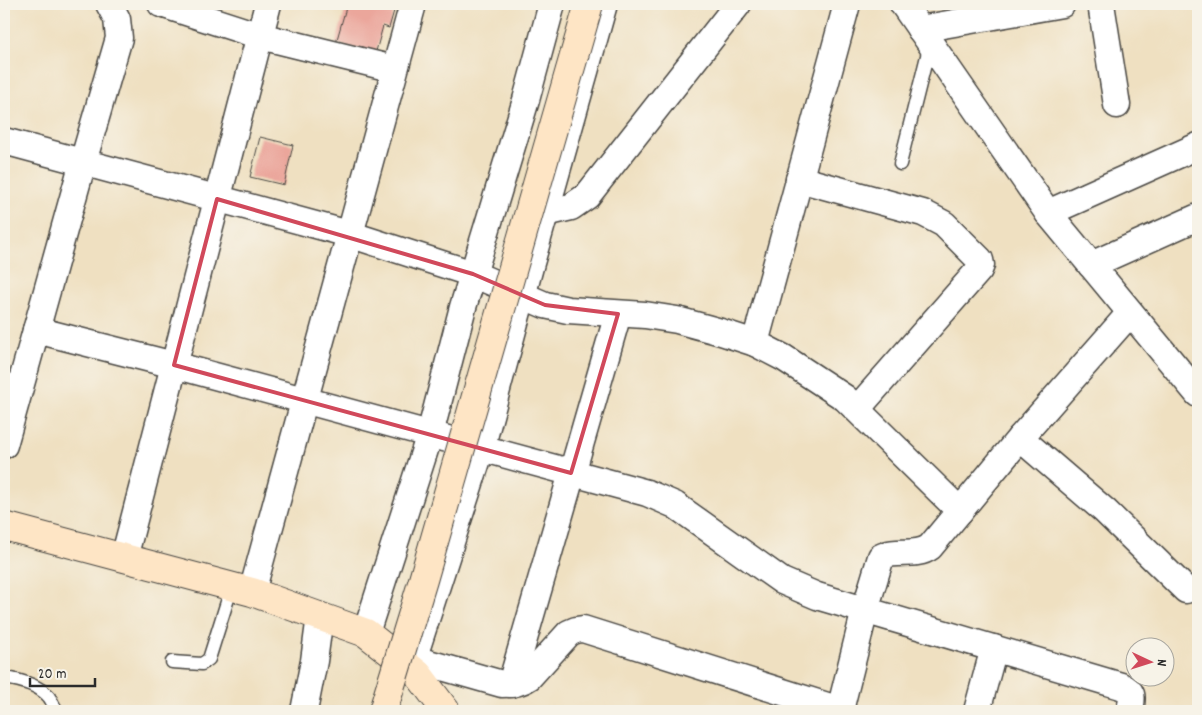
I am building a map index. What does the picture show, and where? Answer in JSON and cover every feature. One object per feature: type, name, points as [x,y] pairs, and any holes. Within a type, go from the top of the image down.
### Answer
[{"type":"main road","points":[[383,711],[589,4]]},
{"type":"main road","points":[[4,526],[242,589],[366,633],[412,664],[446,711]]},
{"type":"street","points":[[4,445],[119,38],[118,19],[109,4]]},
{"type":"street","points":[[161,4],[260,36],[394,70]]},
{"type":"street","points":[[124,558],[268,4]]},
{"type":"street","points":[[242,589],[304,400],[413,4]]},
{"type":"street","points":[[366,633],[430,434],[473,274],[526,100],[552,4]]},
{"type":"street","points":[[604,4],[522,294],[481,449],[412,664],[502,684],[521,683],[529,677],[570,633],[583,629],[841,711],[865,610],[880,557],[886,554],[925,551],[1020,438],[1130,313]]},
{"type":"street","points":[[545,213],[571,208],[587,196],[738,4]]},
{"type":"street","points":[[755,343],[847,4]]},
{"type":"street","points":[[904,4],[1048,213],[1130,313],[1189,369],[1198,394]]},
{"type":"street","points":[[925,36],[1062,4]]},
{"type":"street","points":[[1100,4],[1117,105]]},
{"type":"street","points":[[4,141],[349,234],[473,274],[545,305],[568,310],[645,315],[677,320],[755,343],[784,358],[845,398],[960,511]]},
{"type":"street","points":[[1048,213],[1198,146]]},
{"type":"street","points":[[799,179],[923,212],[944,224],[980,260],[981,266],[979,270],[857,409]]},
{"type":"street","points":[[1091,265],[1198,217]]},
{"type":"street","points":[[511,684],[618,314]]},
{"type":"street","points":[[36,330],[174,365],[647,493],[675,505],[782,581],[817,596],[1121,686],[1129,689],[1133,696],[1130,711]]},
{"type":"street","points":[[1020,438],[1105,511],[1186,590]]},
{"type":"street","points":[[304,711],[320,616]]},
{"type":"street","points":[[976,711],[994,648]]},
{"type":"lane","points":[[900,164],[925,36]]},
{"type":"lane","points":[[172,662],[202,664],[209,660],[242,589]]},
{"type":"lane","points":[[4,678],[36,686],[49,696],[57,711]]},
{"type":"highlighted area","points":[[217,199],[473,274],[545,305],[618,314],[571,473],[174,365]]},
{"type":"building","points":[[347,4],[396,4],[389,28],[383,26],[375,55],[336,43]]},
{"type":"building","points":[[260,137],[293,145],[284,185],[250,177]]}]
